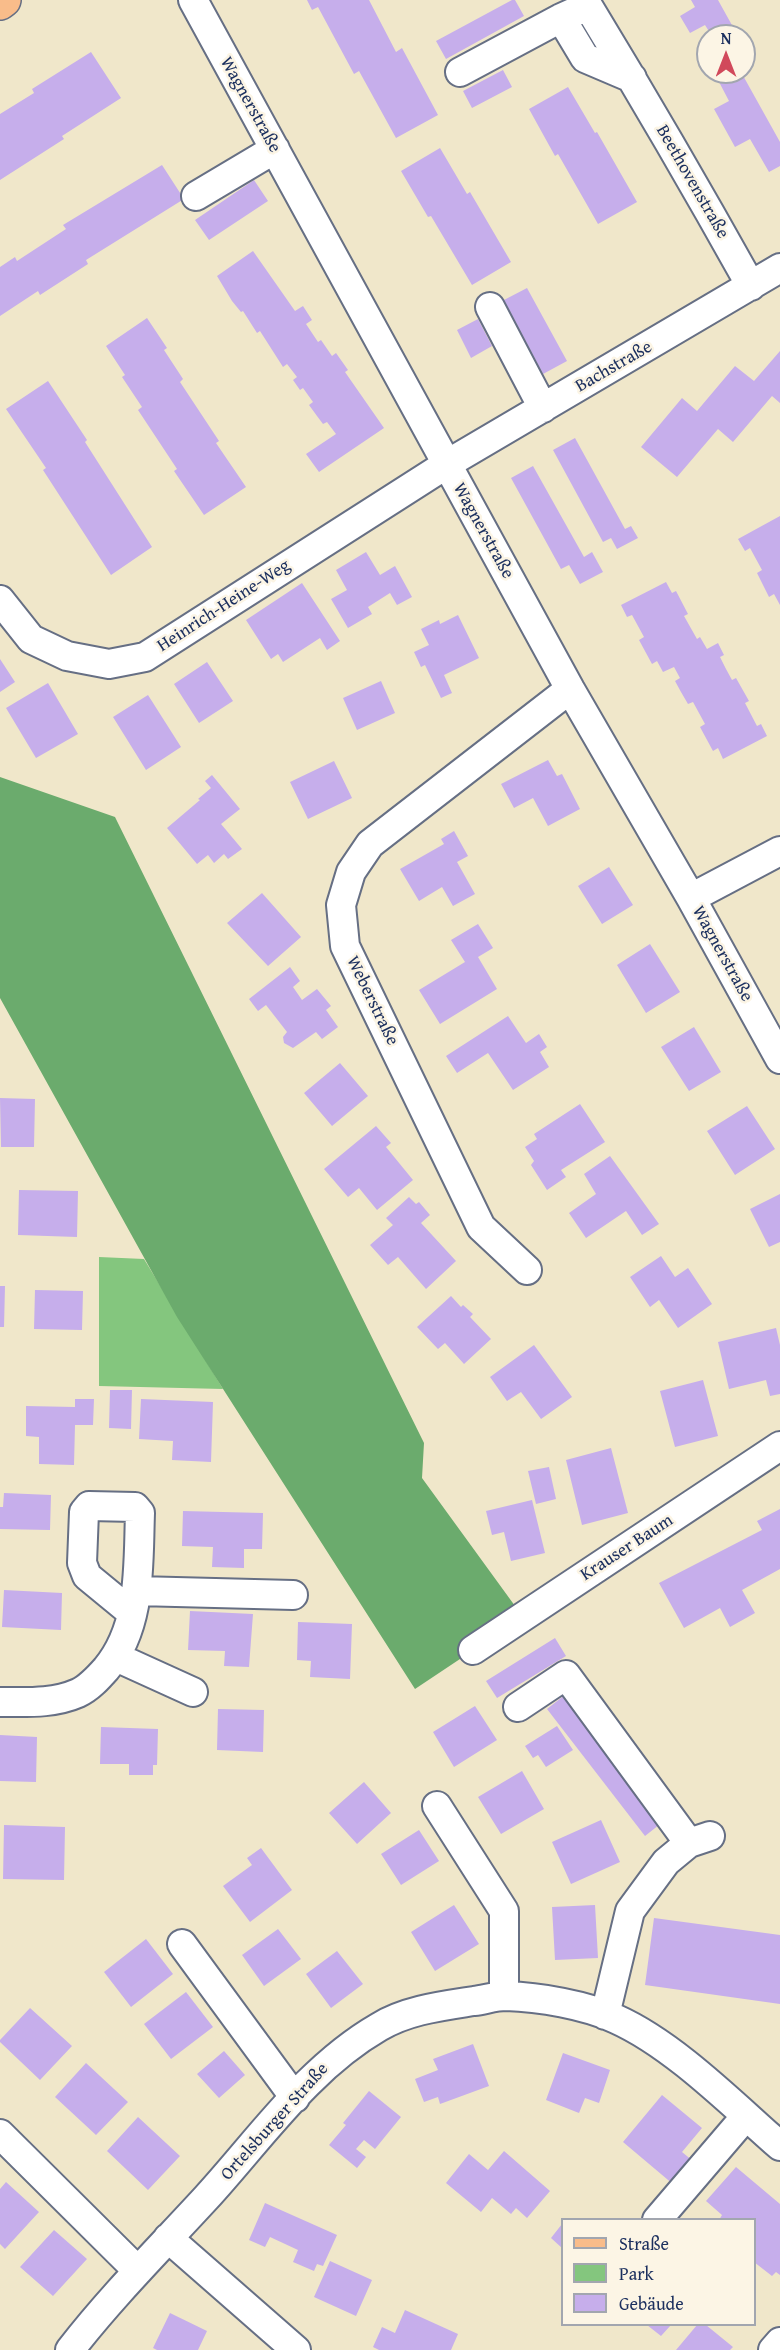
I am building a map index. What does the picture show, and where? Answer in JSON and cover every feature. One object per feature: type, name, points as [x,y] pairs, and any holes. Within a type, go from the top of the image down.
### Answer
[{"type":"main road","points":[[0,3],[4,0]]},
{"type":"street","name":"Wagnerstraße","points":[[193,0],[570,689],[691,897],[780,1059]]},
{"type":"street","name":"Beethovenstraße","points":[[460,72],[588,6],[632,78],[751,286]]},
{"type":"street","points":[[196,196],[274,149]]},
{"type":"street","name":"Bachstraße","points":[[447,464],[780,268]]},
{"type":"street","points":[[490,308],[543,408]]},
{"type":"street","name":"Heinrich-Heine-Weg","points":[[0,600],[31,639],[67,656],[109,664],[145,657],[447,464]]},
{"type":"street","name":"Weberstraße","points":[[527,1270],[480,1227],[345,946],[341,905],[351,872],[370,844],[570,689]]},
{"type":"street","points":[[691,897],[780,851]]},
{"type":"street","name":"Krauser Baum","points":[[473,1650],[780,1446]]},
{"type":"street","points":[[0,1702],[40,1703],[78,1693],[95,1681],[116,1657],[129,1627],[134,1602],[133,1558],[140,1513],[135,1507],[89,1506],[84,1512],[82,1563],[87,1576],[134,1602],[293,1595]]},
{"type":"street","points":[[116,1657],[193,1692]]},
{"type":"street","points":[[518,1707],[566,1675],[699,1840],[666,1862],[630,1911],[605,2015]]},
{"type":"street","points":[[437,1806],[504,1911],[504,1996]]},
{"type":"street","points":[[182,1944],[295,2098]]},
{"type":"street","name":"Ortelsburger Straße","points":[[70,2350],[138,2271],[213,2190],[262,2131],[333,2059],[380,2026],[422,2010],[504,1996],[554,2002],[605,2015],[629,2026],[665,2049],[780,2146]]},
{"type":"street","points":[[659,2218],[746,2116]]},
{"type":"street","points":[[0,2134],[138,2271]]},
{"type":"street","points":[[168,2238],[296,2350]]},
{"type":"street","points":[[773,2350],[780,2342]]},
{"type":"green space","points":[[0,777],[115,817],[424,1443],[422,1478],[523,1617],[415,1689],[177,1317],[0,998]]},
{"type":"green space","points":[[99,1257],[144,1259],[223,1389],[99,1386]]},
{"type":"building","points":[[307,0],[369,0],[396,52],[402,48],[438,115],[396,138],[359,71],[354,74],[318,7],[312,10]]},
{"type":"building","points":[[515,0],[524,16],[446,59],[436,41]]},
{"type":"building","points":[[691,0],[718,0],[731,24],[696,24],[696,30],[690,33],[680,16],[695,7]]},
{"type":"building","points":[[91,52],[121,98],[62,136],[64,139],[0,180],[0,114],[34,93],[32,89]]},
{"type":"building","points":[[503,70],[512,87],[472,108],[463,91]]},
{"type":"building","points":[[720,84],[748,84],[780,142],[780,166],[769,172],[750,139],[735,147],[714,109],[729,101]]},
{"type":"building","points":[[568,87],[637,202],[598,224],[558,154],[555,156],[529,109]]},
{"type":"building","points":[[440,148],[467,194],[470,192],[511,262],[472,285],[401,171]]},
{"type":"building","points":[[162,165],[184,199],[86,260],[88,264],[40,295],[38,291],[0,316],[0,267],[15,257],[17,261],[66,229],[63,225]]},
{"type":"building","points":[[254,180],[268,201],[209,240],[195,220]]},
{"type":"building","points":[[253,251],[295,311],[303,306],[312,320],[306,324],[318,342],[321,340],[332,356],[336,353],[348,370],[345,372],[384,428],[319,472],[306,454],[336,434],[327,422],[323,424],[309,405],[313,402],[303,388],[300,390],[293,380],[297,377],[287,364],[283,367],[260,331],[257,333],[243,311],[241,312],[232,301],[217,276]]},
{"type":"building","points":[[527,288],[567,361],[543,374],[504,300]]},
{"type":"building","points":[[147,318],[167,348],[164,350],[183,379],[180,382],[219,441],[216,443],[246,487],[204,515],[174,471],[177,469],[138,410],[142,407],[122,377],[125,375],[106,346]]},
{"type":"building","points":[[478,319],[492,346],[471,358],[457,330]]},
{"type":"building","points":[[780,351],[780,403],[772,396],[733,442],[718,429],[677,477],[641,447],[682,398],[697,411],[735,366],[754,381]]},
{"type":"building","points":[[48,381],[152,547],[111,575],[43,470],[46,468],[6,409]]},
{"type":"building","points":[[575,438],[625,529],[631,526],[638,538],[617,549],[611,538],[603,542],[553,450]]},
{"type":"building","points":[[533,466],[584,557],[592,552],[603,572],[580,584],[569,565],[561,569],[511,478]]},
{"type":"building","points":[[780,516],[780,605],[774,594],[769,597],[757,573],[762,570],[750,548],[745,551],[738,539]]},
{"type":"building","points":[[366,552],[380,575],[395,566],[412,597],[397,605],[390,593],[368,607],[372,614],[348,628],[331,599],[347,590],[336,570]]},
{"type":"building","points":[[666,582],[672,593],[676,591],[688,614],[684,616],[697,639],[700,637],[707,649],[718,643],[724,655],[720,657],[726,669],[732,680],[736,678],[749,701],[745,703],[757,726],[761,724],[767,736],[723,759],[718,748],[713,751],[700,727],[705,724],[693,702],[688,704],[675,681],[680,678],[674,667],[663,672],[657,661],[652,664],[639,640],[644,637],[632,615],[627,617],[621,605]]},
{"type":"building","points":[[302,583],[340,641],[327,650],[320,638],[283,662],[278,654],[271,659],[246,620]]},
{"type":"building","points":[[458,615],[479,658],[444,675],[452,693],[441,698],[425,665],[421,667],[414,652],[429,645],[421,629],[439,620],[440,624]]},
{"type":"building","points":[[0,659],[15,682],[0,692]]},
{"type":"building","points":[[207,662],[233,701],[199,723],[174,684]]},
{"type":"building","points":[[381,681],[395,713],[357,730],[343,698]]},
{"type":"building","points":[[48,683],[78,734],[36,758],[6,708]]},
{"type":"building","points":[[148,695],[181,747],[146,770],[113,717]]},
{"type":"building","points":[[548,760],[557,776],[562,774],[580,809],[548,826],[533,798],[514,808],[501,784]]},
{"type":"building","points":[[334,761],[352,798],[308,819],[290,782]]},
{"type":"building","points":[[212,775],[240,809],[221,824],[242,849],[228,859],[224,854],[214,863],[208,855],[197,864],[167,828],[211,788],[205,781]]},
{"type":"building","points":[[454,831],[468,856],[457,862],[475,894],[453,906],[442,887],[419,901],[400,869],[444,844],[441,839]]},
{"type":"building","points":[[609,867],[633,905],[602,924],[578,886]]},
{"type":"building","points":[[262,893],[301,937],[268,966],[227,923]]},
{"type":"building","points":[[478,924],[493,948],[478,957],[497,989],[440,1024],[419,990],[465,962],[451,940]]},
{"type":"building","points":[[650,944],[680,992],[646,1013],[617,965]]},
{"type":"building","points":[[290,967],[300,981],[293,987],[302,1000],[317,989],[331,1006],[326,1010],[338,1027],[322,1039],[316,1032],[293,1048],[284,1043],[283,1037],[287,1032],[266,1005],[258,1011],[249,999]]},
{"type":"building","points":[[508,1016],[526,1043],[539,1034],[547,1047],[540,1052],[549,1067],[513,1090],[488,1053],[457,1073],[446,1056]]},
{"type":"building","points":[[694,1027],[721,1072],[689,1091],[661,1047]]},
{"type":"building","points":[[340,1063],[368,1096],[332,1126],[304,1093]]},
{"type":"building","points":[[0,1098],[35,1099],[34,1147],[1,1147]]},
{"type":"building","points":[[580,1104],[605,1142],[561,1170],[566,1177],[547,1190],[531,1165],[534,1161],[525,1147],[537,1139],[534,1134]]},
{"type":"building","points":[[747,1106],[775,1149],[735,1175],[707,1131]]},
{"type":"building","points":[[376,1126],[391,1143],[386,1147],[413,1180],[377,1210],[359,1188],[348,1197],[324,1169]]},
{"type":"building","points":[[610,1156],[659,1224],[642,1235],[626,1211],[586,1238],[569,1213],[596,1194],[584,1174]]},
{"type":"building","points":[[19,1190],[78,1191],[77,1237],[18,1235]]},
{"type":"building","points":[[780,1194],[780,1242],[769,1247],[750,1209]]},
{"type":"building","points":[[409,1197],[416,1204],[419,1202],[430,1215],[421,1223],[456,1261],[426,1289],[398,1257],[388,1265],[370,1245],[393,1225],[386,1218]]},
{"type":"building","points":[[661,1256],[675,1277],[688,1268],[712,1304],[678,1328],[659,1300],[650,1307],[630,1277]]},
{"type":"building","points":[[0,1286],[5,1286],[4,1327],[0,1327]]},
{"type":"building","points":[[35,1290],[83,1291],[82,1330],[34,1329]]},
{"type":"building","points":[[451,1296],[461,1307],[463,1305],[473,1314],[470,1317],[491,1339],[464,1364],[445,1343],[438,1349],[417,1327]]},
{"type":"building","points":[[776,1328],[780,1345],[780,1394],[770,1396],[766,1380],[729,1389],[718,1342]]},
{"type":"building","points":[[534,1345],[572,1397],[541,1419],[521,1392],[507,1401],[490,1377]]},
{"type":"building","points":[[703,1380],[718,1436],[675,1447],[660,1391]]},
{"type":"building","points":[[110,1390],[132,1390],[131,1429],[109,1428]]},
{"type":"building","points":[[75,1399],[94,1399],[93,1425],[75,1425],[74,1465],[39,1464],[39,1437],[26,1436],[26,1406],[75,1407]]},
{"type":"building","points":[[141,1399],[213,1402],[211,1462],[172,1460],[173,1441],[139,1439]]},
{"type":"building","points":[[611,1448],[628,1513],[582,1525],[566,1460]]},
{"type":"building","points":[[549,1467],[556,1499],[536,1504],[528,1471]]},
{"type":"building","points":[[4,1493],[51,1495],[50,1530],[0,1529],[0,1507],[3,1507]]},
{"type":"building","points":[[532,1500],[545,1553],[511,1561],[504,1532],[492,1535],[486,1511]]},
{"type":"building","points":[[780,1509],[780,1569],[742,1590],[755,1613],[730,1627],[720,1608],[684,1628],[659,1583],[762,1530],[757,1521]]},
{"type":"building","points":[[183,1511],[263,1513],[262,1549],[244,1549],[244,1568],[212,1567],[213,1547],[182,1546]]},
{"type":"building","points":[[4,1590],[62,1593],[61,1630],[2,1627]]},
{"type":"building","points":[[190,1611],[253,1614],[249,1667],[224,1666],[225,1651],[188,1650]]},
{"type":"building","points":[[298,1622],[352,1624],[350,1679],[310,1677],[311,1661],[297,1660]]},
{"type":"building","points":[[555,1638],[566,1656],[497,1698],[486,1681]]},
{"type":"building","points":[[566,1694],[664,1821],[645,1836],[547,1709]]},
{"type":"building","points":[[475,1706],[497,1740],[454,1767],[433,1732]]},
{"type":"building","points":[[218,1709],[264,1710],[263,1752],[217,1750]]},
{"type":"building","points":[[557,1726],[573,1750],[546,1767],[538,1755],[533,1758],[525,1746]]},
{"type":"building","points":[[101,1727],[158,1729],[157,1765],[153,1765],[153,1775],[129,1775],[129,1764],[100,1764]]},
{"type":"building","points":[[0,1735],[37,1737],[36,1782],[0,1781]]},
{"type":"building","points":[[522,1771],[544,1809],[501,1834],[478,1797]]},
{"type":"building","points":[[364,1782],[391,1813],[357,1844],[329,1813]]},
{"type":"building","points":[[601,1820],[620,1862],[571,1884],[552,1842]]},
{"type":"building","points":[[4,1825],[65,1827],[64,1880],[3,1879]]},
{"type":"building","points":[[419,1830],[439,1861],[401,1885],[381,1854]]},
{"type":"building","points":[[261,1848],[292,1890],[250,1922],[223,1886],[252,1865],[247,1858]]},
{"type":"building","points":[[454,1905],[479,1944],[435,1971],[411,1932]]},
{"type":"building","points":[[595,1905],[598,1958],[555,1960],[552,1907]]},
{"type":"building","points":[[654,1918],[780,1935],[780,2004],[645,1985]]},
{"type":"building","points":[[278,1929],[301,1959],[264,1986],[242,1955]]},
{"type":"building","points":[[146,1939],[173,1974],[131,2007],[104,1972]]},
{"type":"building","points":[[337,1951],[363,1984],[331,2008],[306,1974]]},
{"type":"building","points":[[186,1992],[213,2027],[171,2059],[144,2024]]},
{"type":"building","points":[[30,2008],[72,2046],[40,2080],[0,2042]]},
{"type":"building","points":[[473,2044],[489,2086],[440,2104],[438,2097],[424,2102],[415,2079],[438,2070],[433,2059]]},
{"type":"building","points":[[224,2051],[245,2075],[219,2098],[197,2074]]},
{"type":"building","points":[[563,2053],[610,2070],[599,2103],[585,2098],[579,2113],[546,2100]]},
{"type":"building","points":[[86,2063],[128,2102],[96,2135],[55,2097]]},
{"type":"building","points":[[369,2091],[401,2117],[375,2149],[364,2140],[356,2149],[366,2157],[357,2168],[329,2145],[346,2125],[343,2123]]},
{"type":"building","points":[[662,2095],[702,2128],[682,2152],[693,2161],[674,2185],[623,2142]]},
{"type":"building","points":[[138,2117],[180,2156],[148,2190],[107,2151]]},
{"type":"building","points":[[504,2151],[550,2191],[527,2218],[516,2208],[511,2214],[492,2198],[481,2212],[446,2183],[469,2154],[488,2170]]},
{"type":"building","points":[[736,2167],[780,2204],[780,2275],[776,2272],[772,2276],[756,2264],[756,2218],[720,2218],[722,2215],[706,2201]]},
{"type":"building","points":[[6,2182],[39,2212],[5,2249],[0,2244],[0,2189]]},
{"type":"building","points":[[265,2203],[337,2235],[323,2266],[317,2264],[314,2271],[293,2262],[298,2250],[270,2237],[265,2247],[249,2240]]},
{"type":"building","points":[[561,2225],[561,2247],[551,2238]]},
{"type":"building","points":[[54,2230],[87,2259],[53,2296],[20,2267]]},
{"type":"building","points":[[330,2261],[372,2280],[356,2316],[314,2297]]},
{"type":"building","points":[[405,2310],[458,2334],[451,2350],[379,2350],[373,2347],[382,2327],[395,2333]]},
{"type":"building","points":[[170,2313],[207,2331],[198,2350],[157,2350],[153,2348]]},
{"type":"building","points":[[648,2326],[670,2326],[661,2336]]},
{"type":"building","points":[[696,2326],[707,2326],[733,2347],[730,2350],[676,2350]]}]
